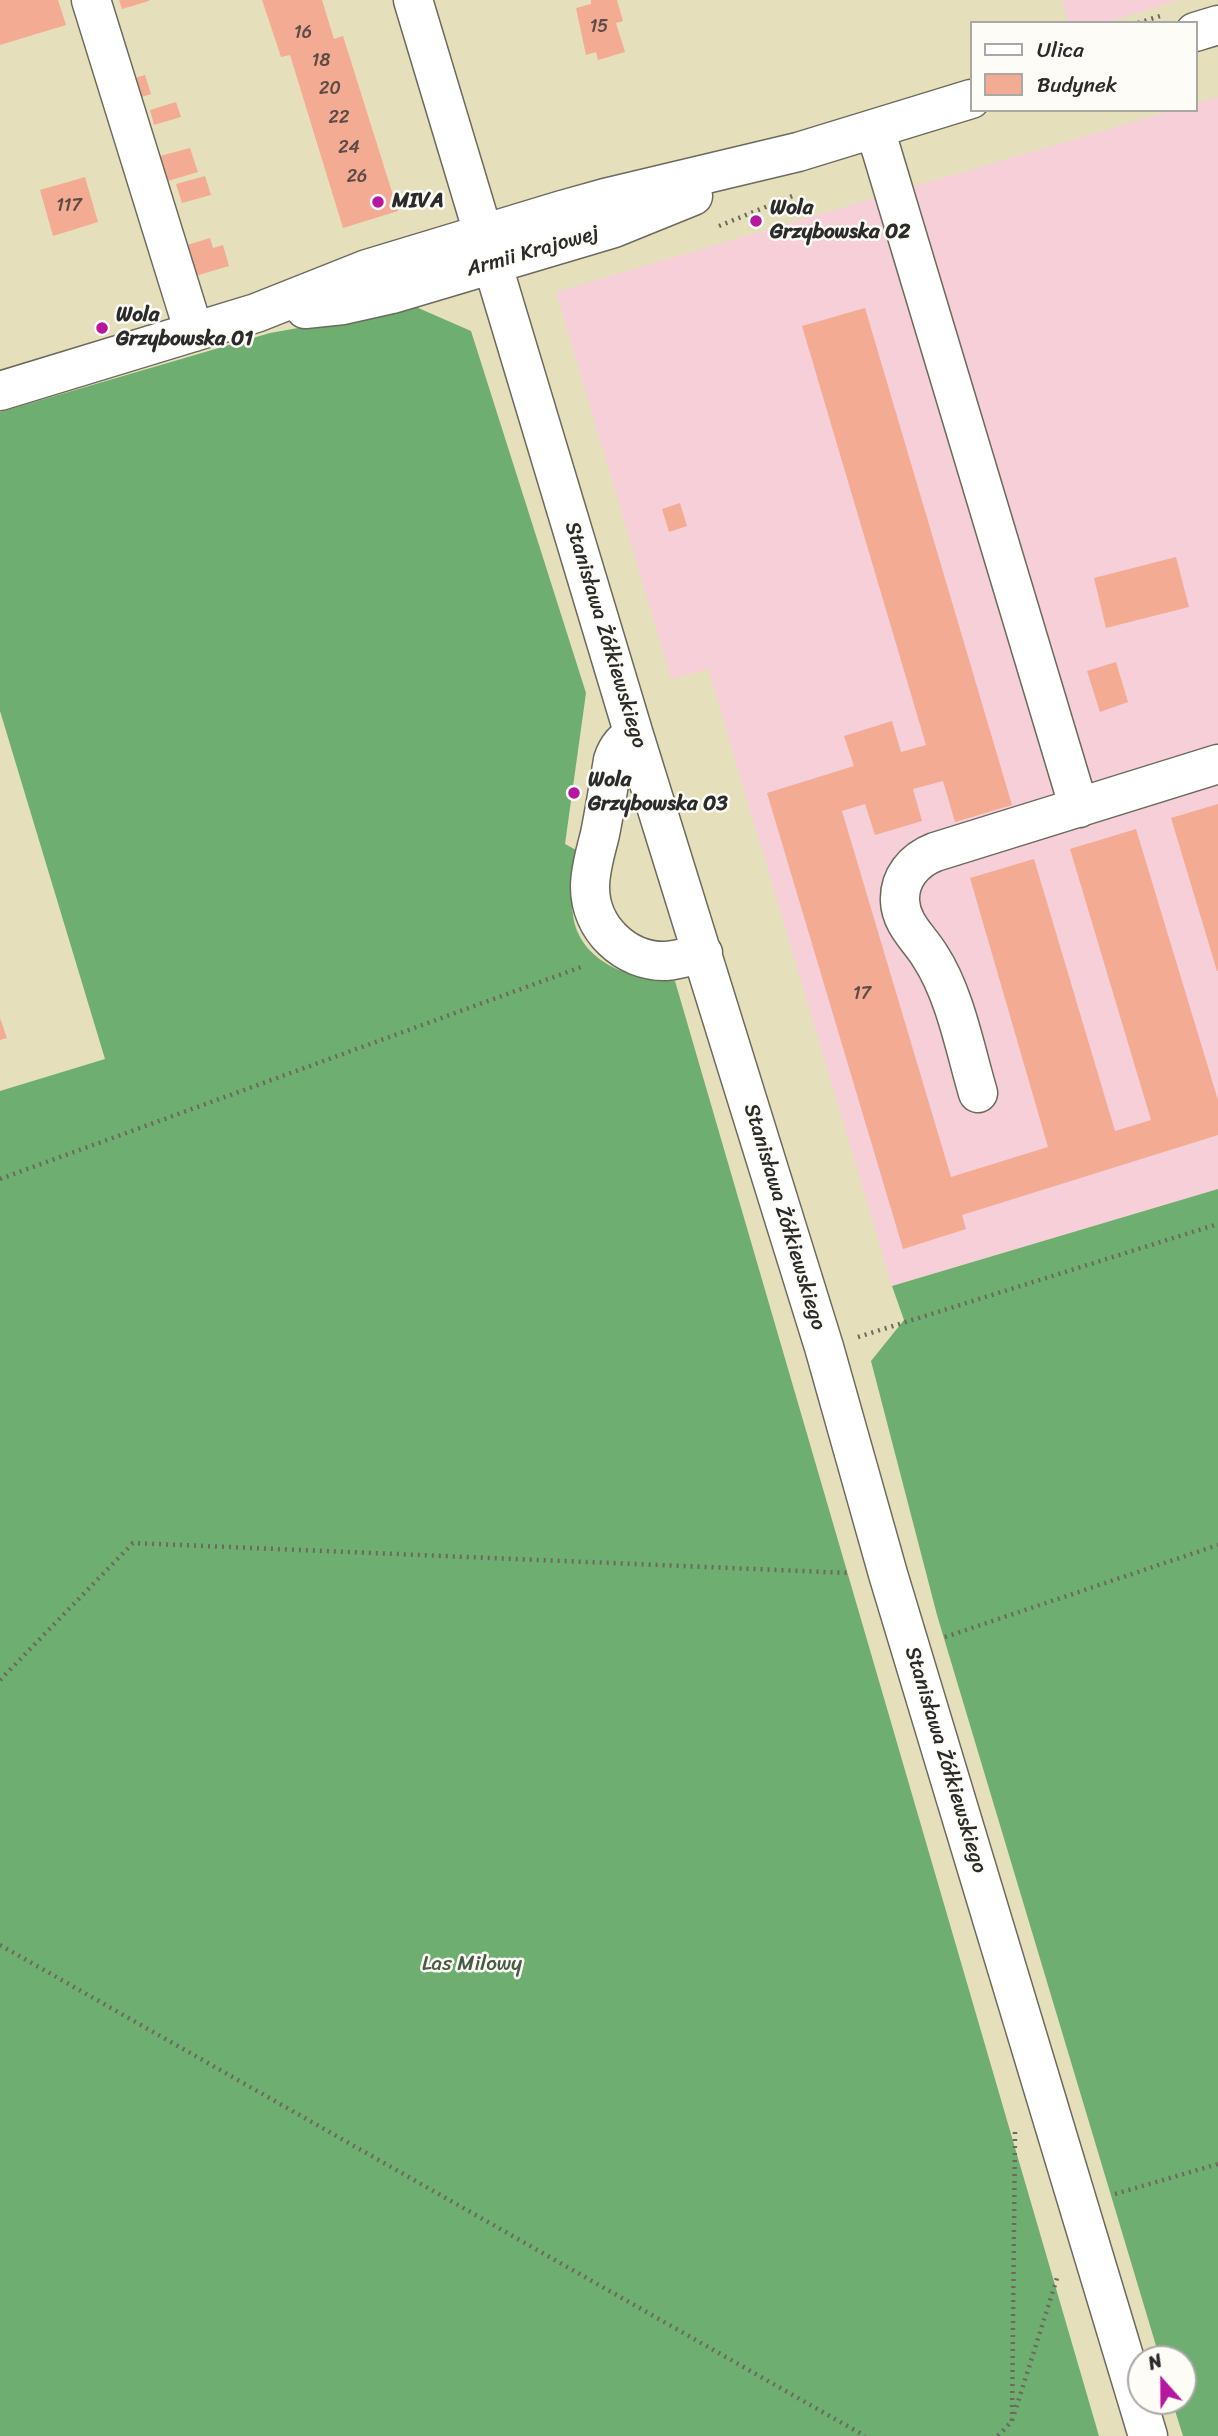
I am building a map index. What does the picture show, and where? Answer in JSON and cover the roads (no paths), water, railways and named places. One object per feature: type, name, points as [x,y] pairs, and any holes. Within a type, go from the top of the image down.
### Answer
[{"type":"street","points":[[91,0],[194,332]]},
{"type":"street","name":"Stanisława Żółkiewskiego","points":[[413,0],[634,735],[824,1347],[888,1574],[1148,2436]]},
{"type":"street","points":[[1197,31],[1218,25]]},
{"type":"street","name":"Armii Krajowej","points":[[0,391],[256,313],[367,269],[489,249],[604,198],[798,152],[970,99]]},
{"type":"street","points":[[875,129],[1079,808]]},
{"type":"street","points":[[634,735],[623,742],[615,753],[590,888],[598,922],[615,942],[639,957],[664,961],[703,953]]},
{"type":"street","points":[[978,1093],[942,977],[926,949],[909,929],[901,910],[900,889],[909,870],[925,856],[1218,764]]},
{"type":"place","name":"MIVA","points":[[378,202]]},
{"type":"place","name":"Wola Grzybowska 02","points":[[756,221]]},
{"type":"place","name":"Wola Grzybowska 01","points":[[102,328]]},
{"type":"place","name":"Wola Grzybowska 03","points":[[574,793]]},
{"type":"park label","name":"Las Milowy","points":[[472,1965]]}]
